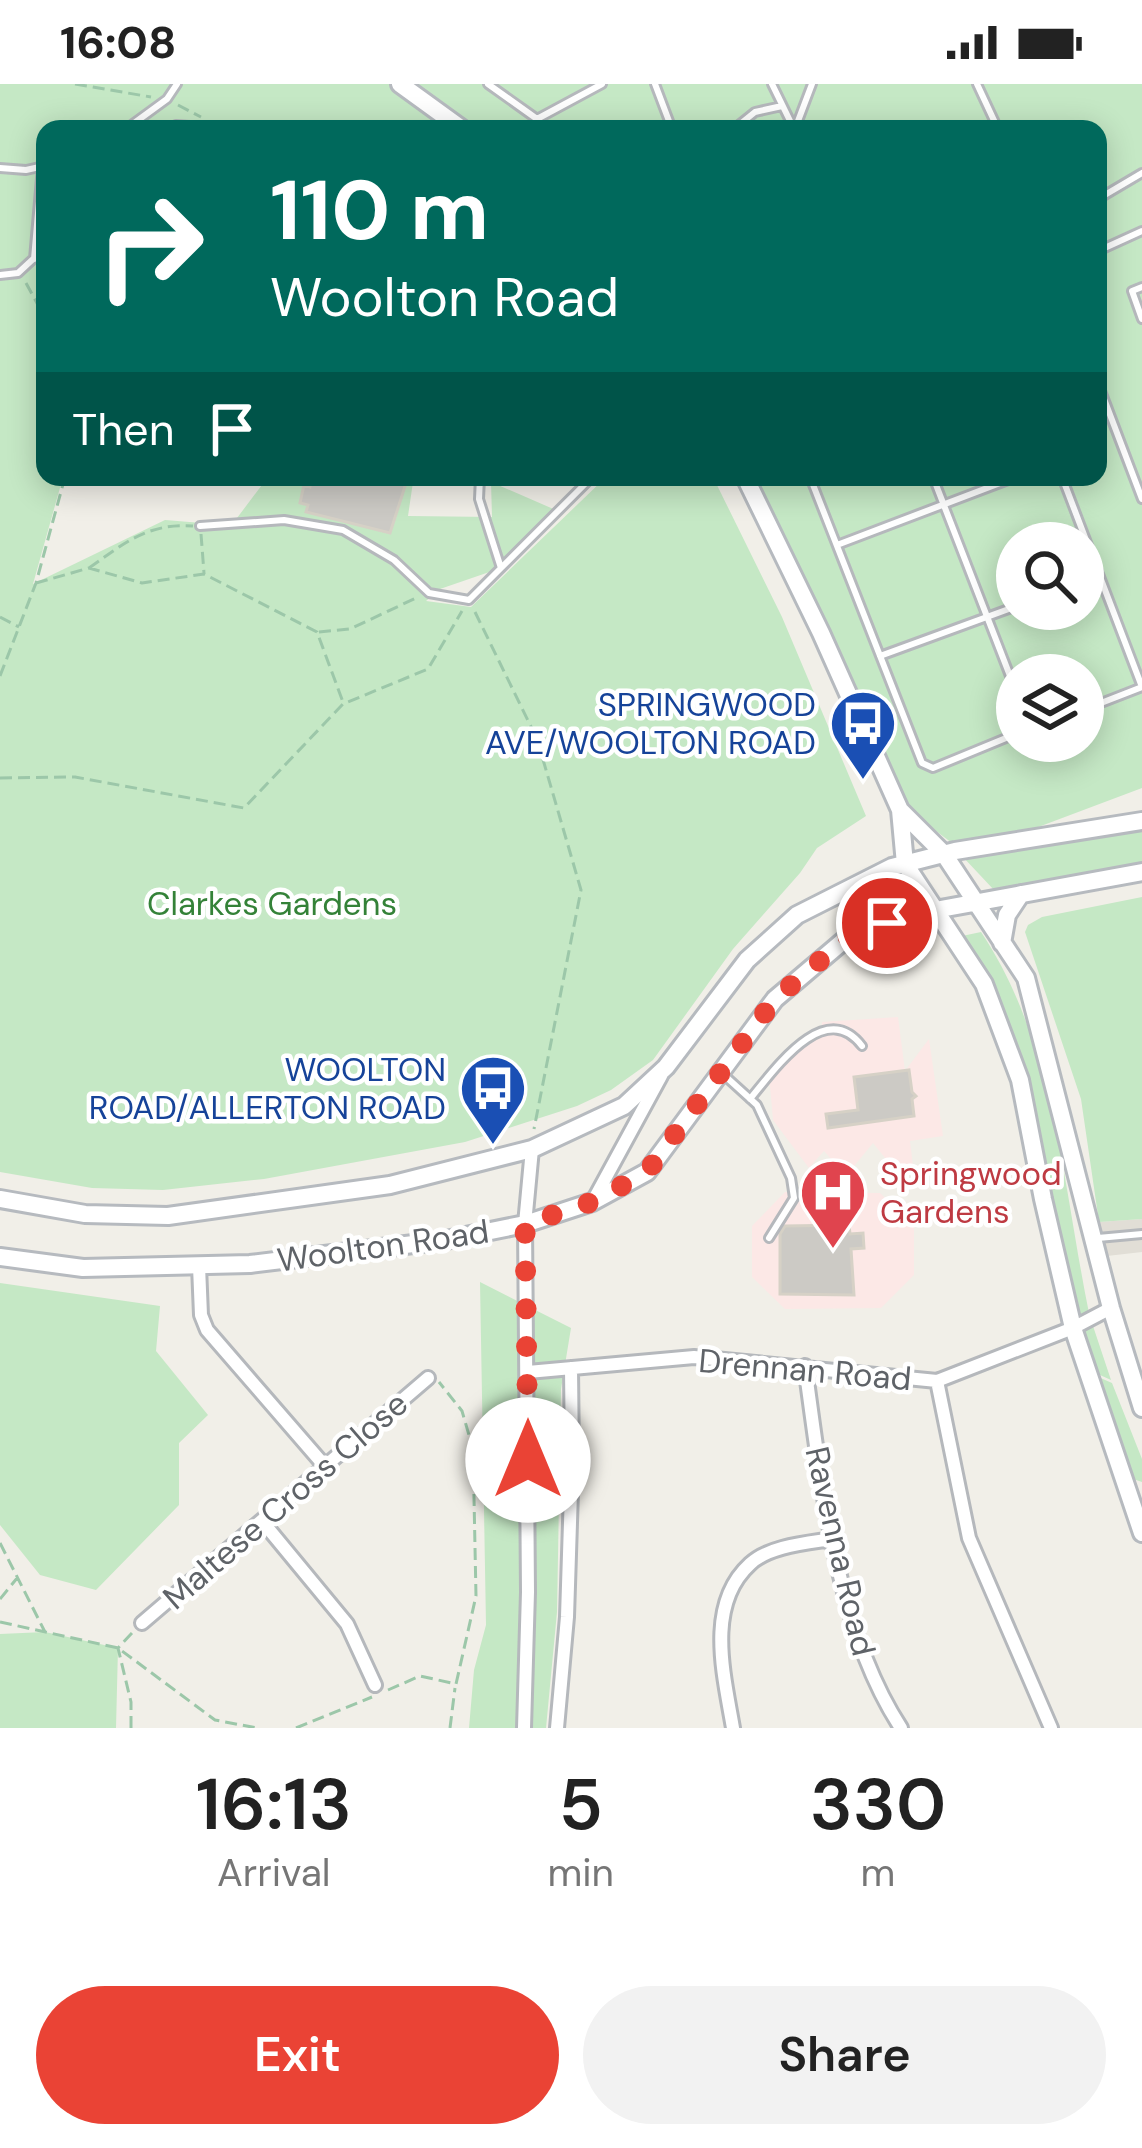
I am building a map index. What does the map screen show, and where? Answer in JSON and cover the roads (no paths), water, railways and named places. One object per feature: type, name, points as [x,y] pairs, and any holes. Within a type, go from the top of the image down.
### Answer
[{"type":"main road","points":[[400,84],[450,120]]},
{"type":"main road","points":[[749,486],[900,810],[905,864],[984,984],[1020,1080],[1073,1328],[1142,1533]]},
{"type":"main road","points":[[900,810],[944,854],[1025,978],[1111,1308],[1142,1408]]},
{"type":"main road","name":"Woolton Road","points":[[1,1203],[85,1214],[168,1216],[390,1185],[532,1149],[624,1106],[666,1067],[747,960],[796,915],[892,867],[1142,821]]},
{"type":"main road","name":"Woolton Road","points":[[0,1257],[83,1268],[199,1266],[446,1240],[525,1224],[592,1202],[647,1172],[775,999],[855,931],[934,910],[1142,872]]},
{"type":"main road","points":[[1002,943],[1007,915],[1021,894]]},
{"type":"street","points":[[592,1202],[666,1067]]},
{"type":"street","points":[[524,1728],[525,1224],[532,1149]]},
{"type":"street","points":[[199,1266],[201,1315],[207,1330],[323,1464]]},
{"type":"street","name":"Drennan Road","points":[[528,1372],[694,1357],[937,1381],[1073,1328],[1111,1308]]},
{"type":"street","name":"Ravenna Road","points":[[805,1366],[832,1539],[869,1670],[901,1728]]},
{"type":"street","points":[[557,1728],[568,1572],[571,1368]]},
{"type":"street","name":"Maltese Cross Close","points":[[142,1623],[428,1378]]},
{"type":"street","points":[[937,1381],[969,1538],[1051,1728]]},
{"type":"street","points":[[262,1521],[347,1624],[375,1684]]},
{"type":"street","points":[[733,1728],[724,1673],[724,1597],[752,1561],[778,1550],[832,1539]]},
{"type":"lane","points":[[138,120],[177,84]]},
{"type":"lane","points":[[488,84],[537,119],[602,84]]},
{"type":"lane","points":[[655,84],[669,120]]},
{"type":"lane","points":[[772,84],[789,120]]},
{"type":"lane","points":[[798,120],[812,84]]},
{"type":"lane","points":[[977,84],[994,120]]},
{"type":"lane","points":[[745,120],[755,112],[782,106]]},
{"type":"lane","points":[[0,168],[36,166]]},
{"type":"lane","points":[[1107,193],[1142,172]]},
{"type":"lane","points":[[1107,247],[1142,231]]},
{"type":"lane","points":[[0,275],[20,271],[34,259],[36,240]]},
{"type":"lane","points":[[1142,287],[1132,291],[1142,319]]},
{"type":"lane","points":[[1107,407],[1142,499]]},
{"type":"lane","points":[[480,486],[479,499],[501,568]]},
{"type":"lane","points":[[200,526],[284,520],[343,530],[394,560],[429,592],[470,600],[583,486]]},
{"type":"lane","points":[[814,486],[918,758],[933,768],[996,742]]},
{"type":"lane","points":[[936,486],[1001,654]]},
{"type":"lane","points":[[837,545],[992,486]]},
{"type":"lane","points":[[1066,486],[1080,522]]},
{"type":"lane","points":[[1104,585],[1142,687],[1104,702]]},
{"type":"lane","points":[[880,656],[996,614]]},
{"type":"lane","points":[[750,1099],[807,1036],[841,1028],[862,1046]]},
{"type":"lane","points":[[722,1072],[757,1105],[790,1178],[794,1198],[769,1238]]},
{"type":"lane","points":[[1093,1238],[1142,1234]]},
{"type":"place","name":"SPRINGWOOD AVE/WOOLTON ROAD","points":[[863,782]]},
{"type":"place","name":"WOOLTON ROAD/ALLERTON ROAD","points":[[493,1147]]},
{"type":"place","name":"Springwood Gardens","points":[[833,1251]]},
{"type":"park label","name":"Clarkes Gardens","points":[[272,903]]}]
